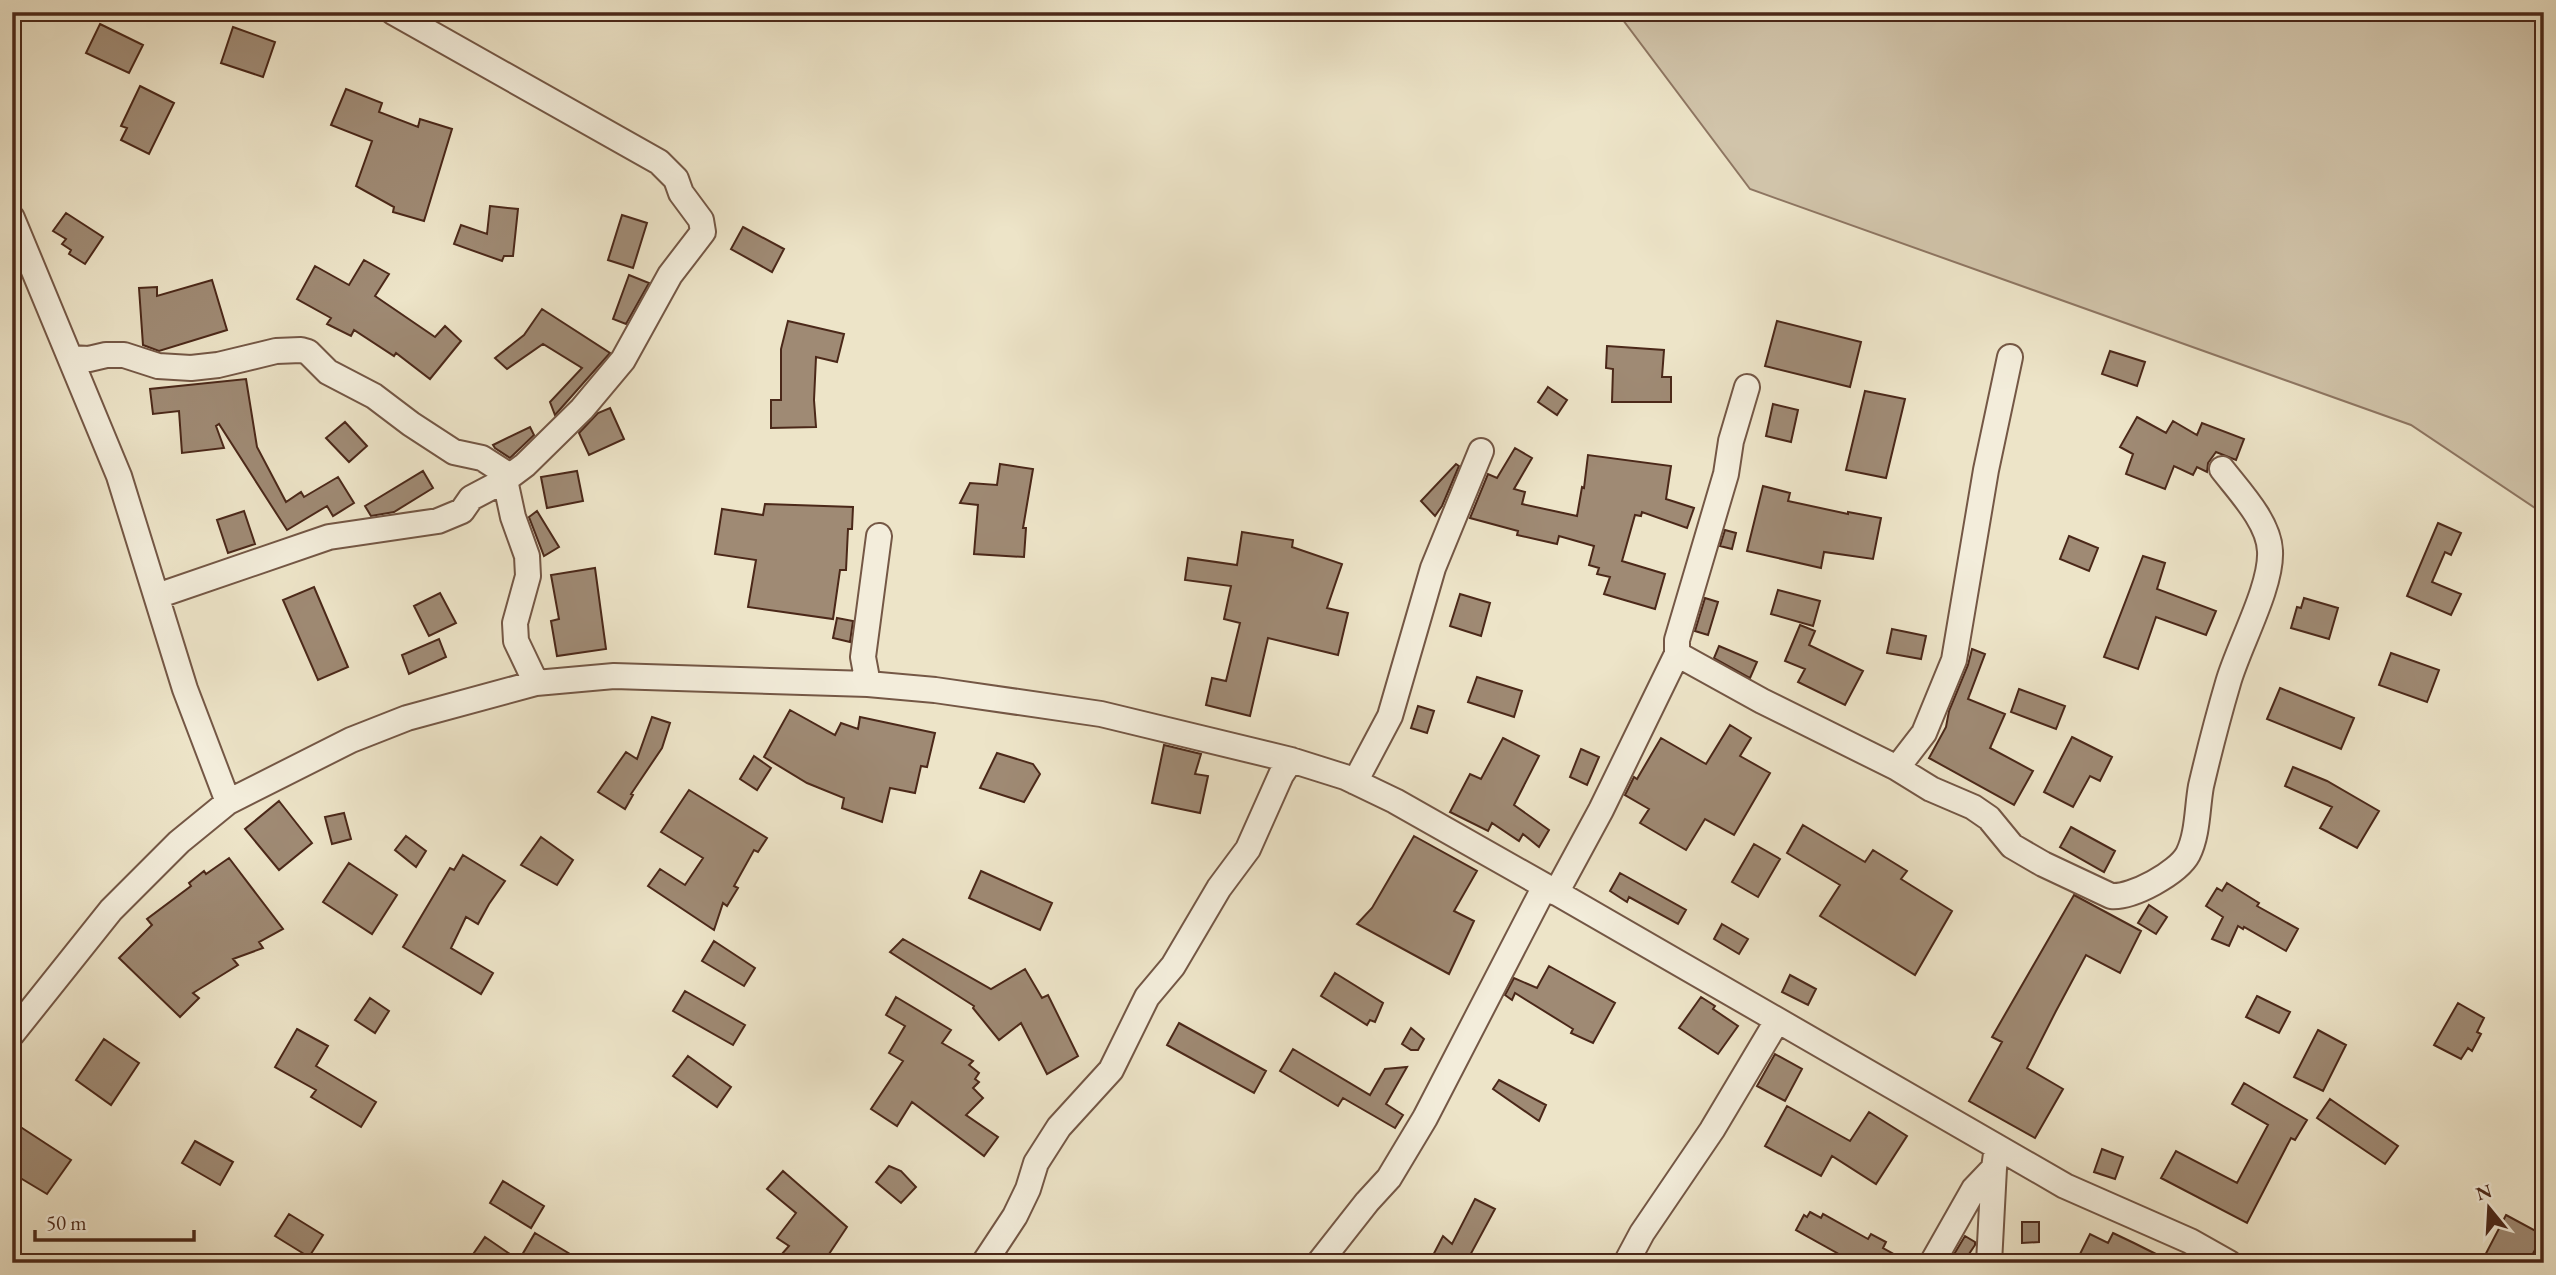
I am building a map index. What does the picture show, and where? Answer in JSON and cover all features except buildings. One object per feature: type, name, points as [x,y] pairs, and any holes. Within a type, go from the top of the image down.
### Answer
[{"type":"street","points":[[157,596],[329,537],[438,521],[461,512],[471,498],[508,478],[525,465],[582,409],[623,360],[670,275],[704,232],[701,220],[681,193],[676,179],[659,162],[393,12]]},
{"type":"street","points":[[12,218],[119,475],[185,689],[228,802]]},
{"type":"street","points":[[71,358],[124,355],[159,366],[191,368],[218,365],[276,351],[301,350],[308,352],[328,372],[374,396],[411,425],[454,452],[482,458],[508,478],[513,517],[527,556],[528,576],[515,624],[516,641],[536,684]]},
{"type":"street","points":[[1897,768],[1924,733],[1954,660],[1986,470],[2010,357]]},
{"type":"street","points":[[1320,1263],[1389,1178],[1551,889],[1601,810],[1677,654],[1677,640],[1726,474],[1731,441],[1747,387]]},
{"type":"street","points":[[1355,782],[1390,716],[1433,568],[1481,451]]},
{"type":"street","points":[[1677,654],[1762,701],[1897,768],[1931,789],[1981,812],[2012,846],[2043,864],[2111,896],[2118,897],[2140,890],[2180,865],[2189,853],[2201,787],[2229,681],[2266,578],[2270,550],[2254,510],[2222,469]]},
{"type":"street","points":[[868,684],[863,657],[879,536]]},
{"type":"street","points":[[12,1034],[111,910],[179,842],[228,802],[351,740],[407,718],[536,684],[614,676],[868,684],[935,690],[1101,714],[1291,760],[1355,782],[1395,801],[1551,889],[1777,1021],[1996,1157],[2190,1241],[2228,1263]]},
{"type":"street","points":[[984,1263],[1015,1216],[1028,1189],[1036,1163],[1059,1127],[1111,1070],[1147,997],[1173,966],[1219,888],[1248,849],[1281,775],[1291,760]]},
{"type":"street","points":[[1626,1263],[1642,1233],[1712,1130],[1777,1021]]},
{"type":"street","points":[[1932,1263],[1974,1189],[1996,1157]]},
{"type":"street","points":[[1989,1263],[1996,1157]]},
{"type":"shaded area","points":[[1617,12],[2544,12],[2544,514],[2411,425],[1750,189]]}]
